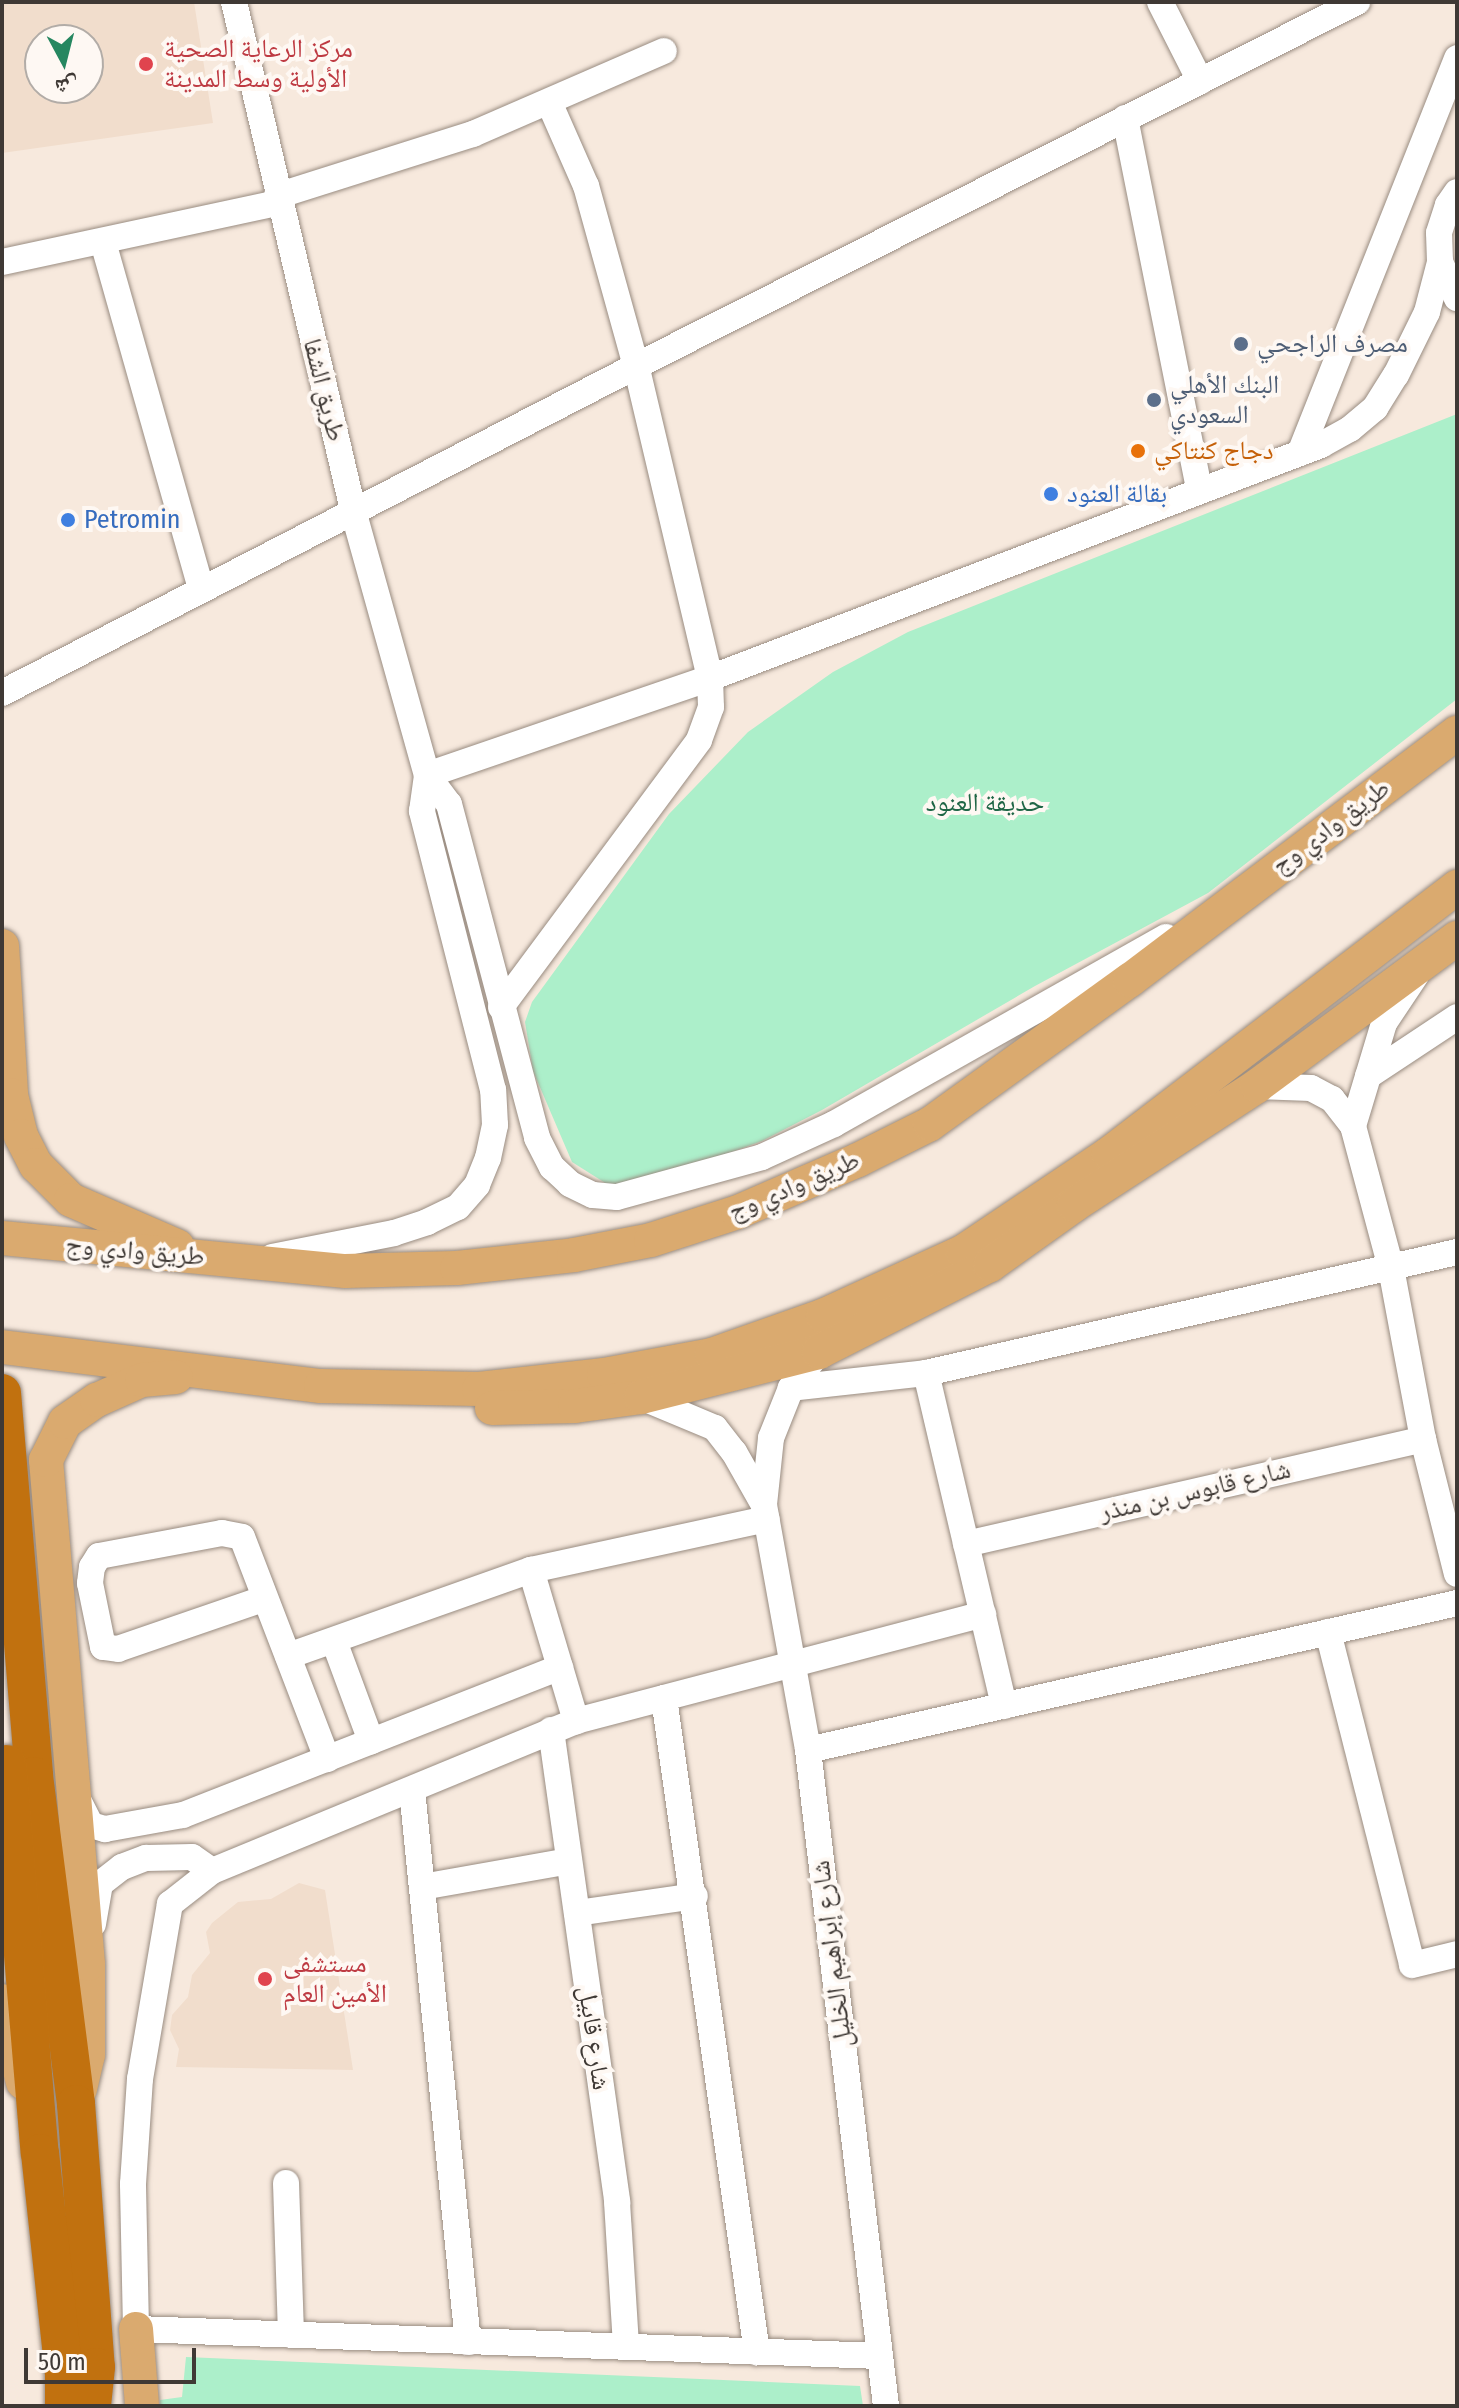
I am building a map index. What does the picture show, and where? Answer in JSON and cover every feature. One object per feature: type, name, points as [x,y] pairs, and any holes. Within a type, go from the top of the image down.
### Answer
[{"type":"highway","points":[[2,1393],[34,1776],[76,2104],[70,2388]]},
{"type":"highway","points":[[2,1710],[40,2153],[70,2388],[92,2406]]},
{"type":"highway","points":[[70,2388],[103,2406]]},
{"type":"main road","name":"طريق وادي وج","points":[[2,1238],[345,1271],[457,1268],[574,1255],[651,1240],[738,1212],[858,1160],[930,1124],[1130,980],[1457,733]]},
{"type":"main road","points":[[321,1386],[479,1389],[604,1375],[712,1355],[823,1316],[963,1252],[1096,1163],[1457,887]]},
{"type":"main road","points":[[2,1347],[225,1372],[470,1408],[575,1406],[641,1397],[819,1352],[990,1265],[1074,1205],[1257,1086],[1457,938]]},
{"type":"main road","points":[[2,946],[11,1095],[21,1136],[36,1165],[71,1200],[207,1259]]},
{"type":"main road","points":[[76,2104],[88,2055],[88,1964],[46,1460],[65,1422],[97,1400],[142,1380],[225,1372]]},
{"type":"main road","points":[[2,2001],[40,2153]]},
{"type":"main road","points":[[136,2329],[142,2406]]},
{"type":"street","name":"طريق الشفا","points":[[234,2],[354,514],[427,775]]},
{"type":"street","points":[[1160,2],[1200,81]]},
{"type":"street","points":[[2,693],[636,366],[1357,2]]},
{"type":"street","points":[[2,262],[103,242],[278,199],[473,134],[664,51]]},
{"type":"street","points":[[1300,453],[1457,58]]},
{"type":"street","points":[[501,1007],[699,740],[711,707],[710,678],[636,366],[586,186],[549,102]]},
{"type":"street","points":[[1125,118],[1199,490]]},
{"type":"street","points":[[427,775],[710,678],[1300,453],[1350,429],[1375,408],[1396,375],[1427,312],[1440,262],[1439,233],[1456,191]]},
{"type":"street","points":[[103,242],[201,589]]},
{"type":"street","points":[[1440,262],[1457,298]]},
{"type":"street","points":[[427,775],[449,804],[537,1138],[552,1167],[570,1184],[593,1195],[617,1197],[762,1157],[834,1124],[1240,895]]},
{"type":"street","points":[[254,1261],[394,1233],[427,1222],[458,1207],[477,1185],[488,1158],[495,1125],[493,1090],[422,811],[427,775]]},
{"type":"street","points":[[1353,1126],[1384,1023],[1422,966]]},
{"type":"street","points":[[1368,1076],[1457,1017]]},
{"type":"street","points":[[1257,1086],[1311,1088],[1332,1099],[1353,1126],[1391,1268],[1423,1439],[1457,1574]]},
{"type":"street","points":[[791,1388],[926,1373],[1457,1252]]},
{"type":"street","points":[[766,1512],[771,1438],[791,1388],[819,1352]]},
{"type":"street","points":[[926,1373],[1004,1706]]},
{"type":"street","points":[[641,1397],[715,1428],[734,1452],[766,1512]]},
{"type":"street","name":"شارع قابوس بن منذر","points":[[966,1544],[1423,1439]]},
{"type":"street","points":[[288,1656],[531,1570],[766,1512]]},
{"type":"street","name":"شارع إبراهيم الخليل","points":[[766,1512],[808,1750],[886,2406]]},
{"type":"street","points":[[263,1599],[118,1649],[103,1647],[90,1583],[92,1567],[99,1556],[222,1533],[242,1537],[263,1599],[327,1759]]},
{"type":"street","points":[[531,1570],[576,1721]]},
{"type":"street","points":[[808,1750],[1457,1603]]},
{"type":"street","points":[[88,1964],[100,1884],[122,1867],[146,1858],[202,1864],[412,1790],[576,1721],[983,1614]]},
{"type":"street","points":[[1328,1632],[1412,1965],[1457,1954]]},
{"type":"street","points":[[334,1641],[371,1741]]},
{"type":"street","points":[[76,1796],[91,1825],[105,1829],[120,1830],[183,1815],[560,1667]]},
{"type":"street","points":[[664,1698],[695,1896],[757,2352]]},
{"type":"street","name":"شارع قابيل","points":[[551,1730],[617,2202],[626,2347]]},
{"type":"street","points":[[412,1790],[468,2342]]},
{"type":"street","points":[[183,1815],[202,1864]]},
{"type":"street","points":[[422,1887],[569,1861]]},
{"type":"street","points":[[202,1864],[170,1904],[140,2079],[133,2184],[136,2329],[880,2356]]},
{"type":"street","points":[[577,1913],[695,1896]]},
{"type":"street","points":[[286,2183],[291,2335]]},
{"type":"shaded area","name":"مركز الرعاية الصحية الأولية وسط المدينة","points":[[2,2],[194,2],[213,123],[2,153]]},
{"type":"shaded area","name":"مستشفى الأمين العام","points":[[299,1883],[325,1890],[353,2070],[176,2067],[179,2049],[170,2030],[172,2015],[188,1997],[192,1975],[210,1953],[206,1932],[212,1923],[238,1902],[271,1899]]},
{"type":"green space","name":"حديقة العنود","points":[[1457,414],[1457,699],[1208,893],[1035,986],[822,1110],[762,1141],[696,1165],[610,1186],[572,1162],[533,1071],[525,1022],[532,1002],[669,814],[748,732],[833,672],[908,632]]},
{"type":"green space","points":[[186,2357],[860,2386],[863,2406],[160,2406],[160,2400],[182,2397]]},
{"type":"place","name":"مركز الرعاية الصحية الأولية وسط المدينة","points":[[146,64]]},
{"type":"place","name":"مصرف الراجحي","points":[[1241,344]]},
{"type":"place","name":"البنك الأهلي السعودي","points":[[1154,400]]},
{"type":"place","name":"دجاج كنتاكي","points":[[1138,451]]},
{"type":"place","name":"بقالة العنود","points":[[1051,494]]},
{"type":"place","name":"Petromin","points":[[68,520]]},
{"type":"place","name":"مستشفى الأمين العام","points":[[265,1979]]}]
